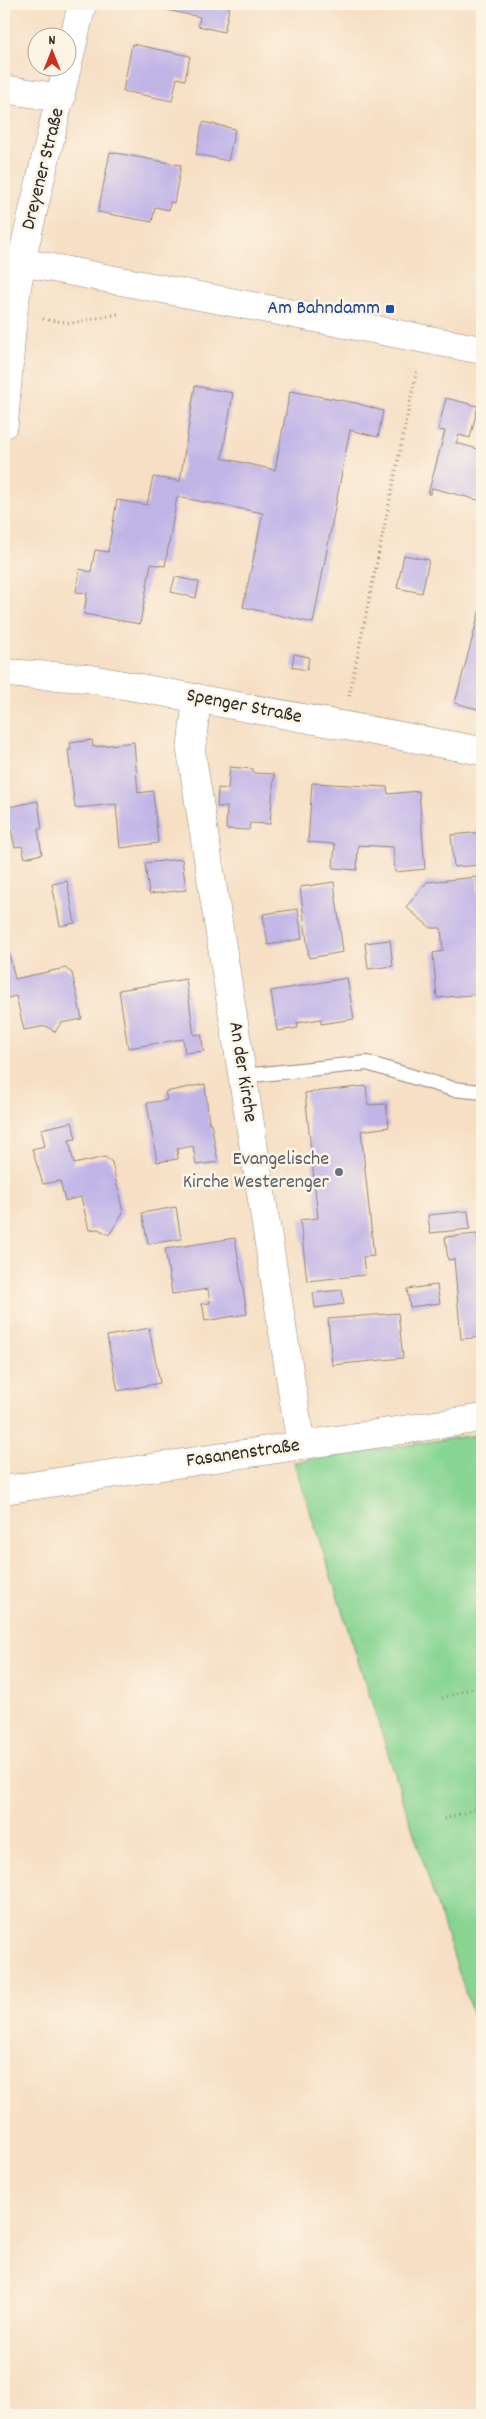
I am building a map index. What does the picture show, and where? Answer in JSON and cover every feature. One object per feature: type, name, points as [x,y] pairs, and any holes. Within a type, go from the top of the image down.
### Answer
[{"type":"street","name":"Dreyener Straße","points":[[4,424],[13,314],[21,262],[82,4]]},
{"type":"street","points":[[4,89],[61,98]]},
{"type":"street","points":[[21,262],[420,340],[482,350]]},
{"type":"street","name":"Spenger Straße","points":[[4,673],[86,678],[482,751]]},
{"type":"street","name":"An der Kirche","points":[[197,698],[192,751],[301,1446]]},
{"type":"street","name":"Fasanenstraße","points":[[4,1490],[482,1418]]},
{"type":"lane","points":[[243,1076],[367,1063],[453,1089],[482,1092]]},
{"type":"path","points":[[13,314],[72,323],[124,313]]},
{"type":"path","points":[[343,726],[417,370],[420,340]]},
{"type":"path","points":[[407,368],[426,372]]},
{"type":"path","points":[[442,1698],[482,1685]]},
{"type":"path","points":[[444,1819],[482,1807]]},
{"type":"green space","points":[[482,1434],[482,2044],[294,1462]]},
{"type":"building","points":[[138,4],[230,4],[224,32],[198,26],[200,17]]},
{"type":"building","points":[[132,44],[190,56],[185,80],[177,78],[172,101],[123,91]]},
{"type":"building","points":[[203,122],[235,129],[228,161],[196,154]]},
{"type":"building","points":[[110,152],[181,165],[174,203],[170,202],[169,210],[155,207],[152,222],[98,212]]},
{"type":"building","points":[[195,386],[233,393],[222,458],[275,470],[290,391],[356,403],[383,411],[378,437],[350,430],[313,623],[243,607],[263,513],[177,497],[165,566],[151,564],[140,624],[84,614],[87,593],[76,592],[80,569],[91,572],[95,550],[108,552],[117,500],[147,505],[153,477],[180,481]]},
{"type":"building","points":[[446,398],[478,406],[470,438],[459,435],[456,443],[482,450],[482,501],[432,488],[430,494],[428,494],[445,431],[438,430]]},
{"type":"building","points":[[404,555],[429,560],[422,593],[397,588]]},
{"type":"building","points":[[175,577],[199,582],[196,598],[171,592]]},
{"type":"building","points":[[482,602],[482,710],[455,703]]},
{"type":"building","points":[[294,654],[309,657],[307,670],[292,667]]},
{"type":"building","points":[[92,740],[93,747],[134,742],[138,793],[153,791],[158,843],[120,848],[116,804],[75,808],[68,750],[71,750],[70,743]]},
{"type":"building","points":[[230,767],[253,769],[253,773],[274,774],[270,824],[250,823],[249,830],[226,829],[227,807],[217,807],[218,788],[228,789]]},
{"type":"building","points":[[312,783],[387,787],[388,794],[419,791],[425,869],[395,872],[393,847],[358,845],[357,870],[333,868],[335,844],[308,842]]},
{"type":"building","points":[[38,801],[42,829],[38,829],[42,854],[25,858],[22,846],[15,847],[11,830],[4,831],[4,808]]},
{"type":"building","points":[[482,832],[482,865],[454,867],[451,835]]},
{"type":"building","points":[[182,859],[186,890],[149,894],[145,863]]},
{"type":"building","points":[[477,877],[482,939],[482,994],[437,998],[433,953],[443,951],[441,928],[431,928],[406,907],[427,882]]},
{"type":"building","points":[[67,881],[75,923],[60,926],[52,884]]},
{"type":"building","points":[[334,882],[343,952],[309,958],[300,887]]},
{"type":"building","points":[[298,909],[302,939],[268,945],[263,914]]},
{"type":"building","points":[[390,940],[393,966],[368,969],[365,943]]},
{"type":"building","points":[[9,953],[15,979],[65,968],[72,973],[82,1019],[61,1023],[55,1032],[46,1026],[24,1030],[16,996],[4,999],[4,954]]},
{"type":"building","points":[[347,978],[354,1019],[321,1024],[321,1019],[297,1023],[298,1028],[277,1031],[271,991]]},
{"type":"building","points":[[186,979],[194,1035],[201,1034],[204,1051],[185,1053],[183,1039],[128,1048],[119,990]]},
{"type":"building","points":[[205,1084],[209,1123],[211,1123],[218,1162],[196,1165],[193,1146],[177,1149],[178,1159],[157,1162],[147,1103],[167,1100],[165,1092]]},
{"type":"building","name":"Evangelische Kirche Westerenger","points":[[366,1086],[368,1105],[386,1104],[389,1127],[361,1131],[374,1256],[363,1257],[365,1275],[307,1281],[300,1220],[318,1218],[305,1093]]},
{"type":"building","points":[[72,1122],[76,1139],[69,1140],[74,1164],[105,1157],[112,1162],[123,1213],[109,1235],[98,1229],[89,1230],[81,1197],[65,1201],[60,1181],[43,1184],[32,1149],[45,1146],[41,1129]]},
{"type":"building","points":[[176,1207],[181,1239],[148,1244],[142,1213]]},
{"type":"building","points":[[468,1211],[470,1229],[430,1233],[428,1215]]},
{"type":"building","points":[[477,1234],[479,1254],[482,1254],[482,1337],[461,1339],[454,1259],[448,1260],[445,1237]]},
{"type":"building","points":[[235,1238],[247,1314],[205,1321],[203,1307],[200,1304],[210,1303],[208,1289],[172,1294],[165,1249]]},
{"type":"building","points":[[437,1285],[440,1303],[410,1307],[407,1289]]},
{"type":"building","points":[[342,1290],[344,1304],[315,1308],[313,1293]]},
{"type":"building","points":[[398,1313],[403,1358],[332,1365],[328,1319]]},
{"type":"building","points":[[149,1328],[160,1383],[118,1391],[107,1336]]},
{"type":"place","name":"Am Bahndamm","points":[[390,309]]},
{"type":"place","name":"Evangelische Kirche Westerenger","points":[[339,1172]]}]
